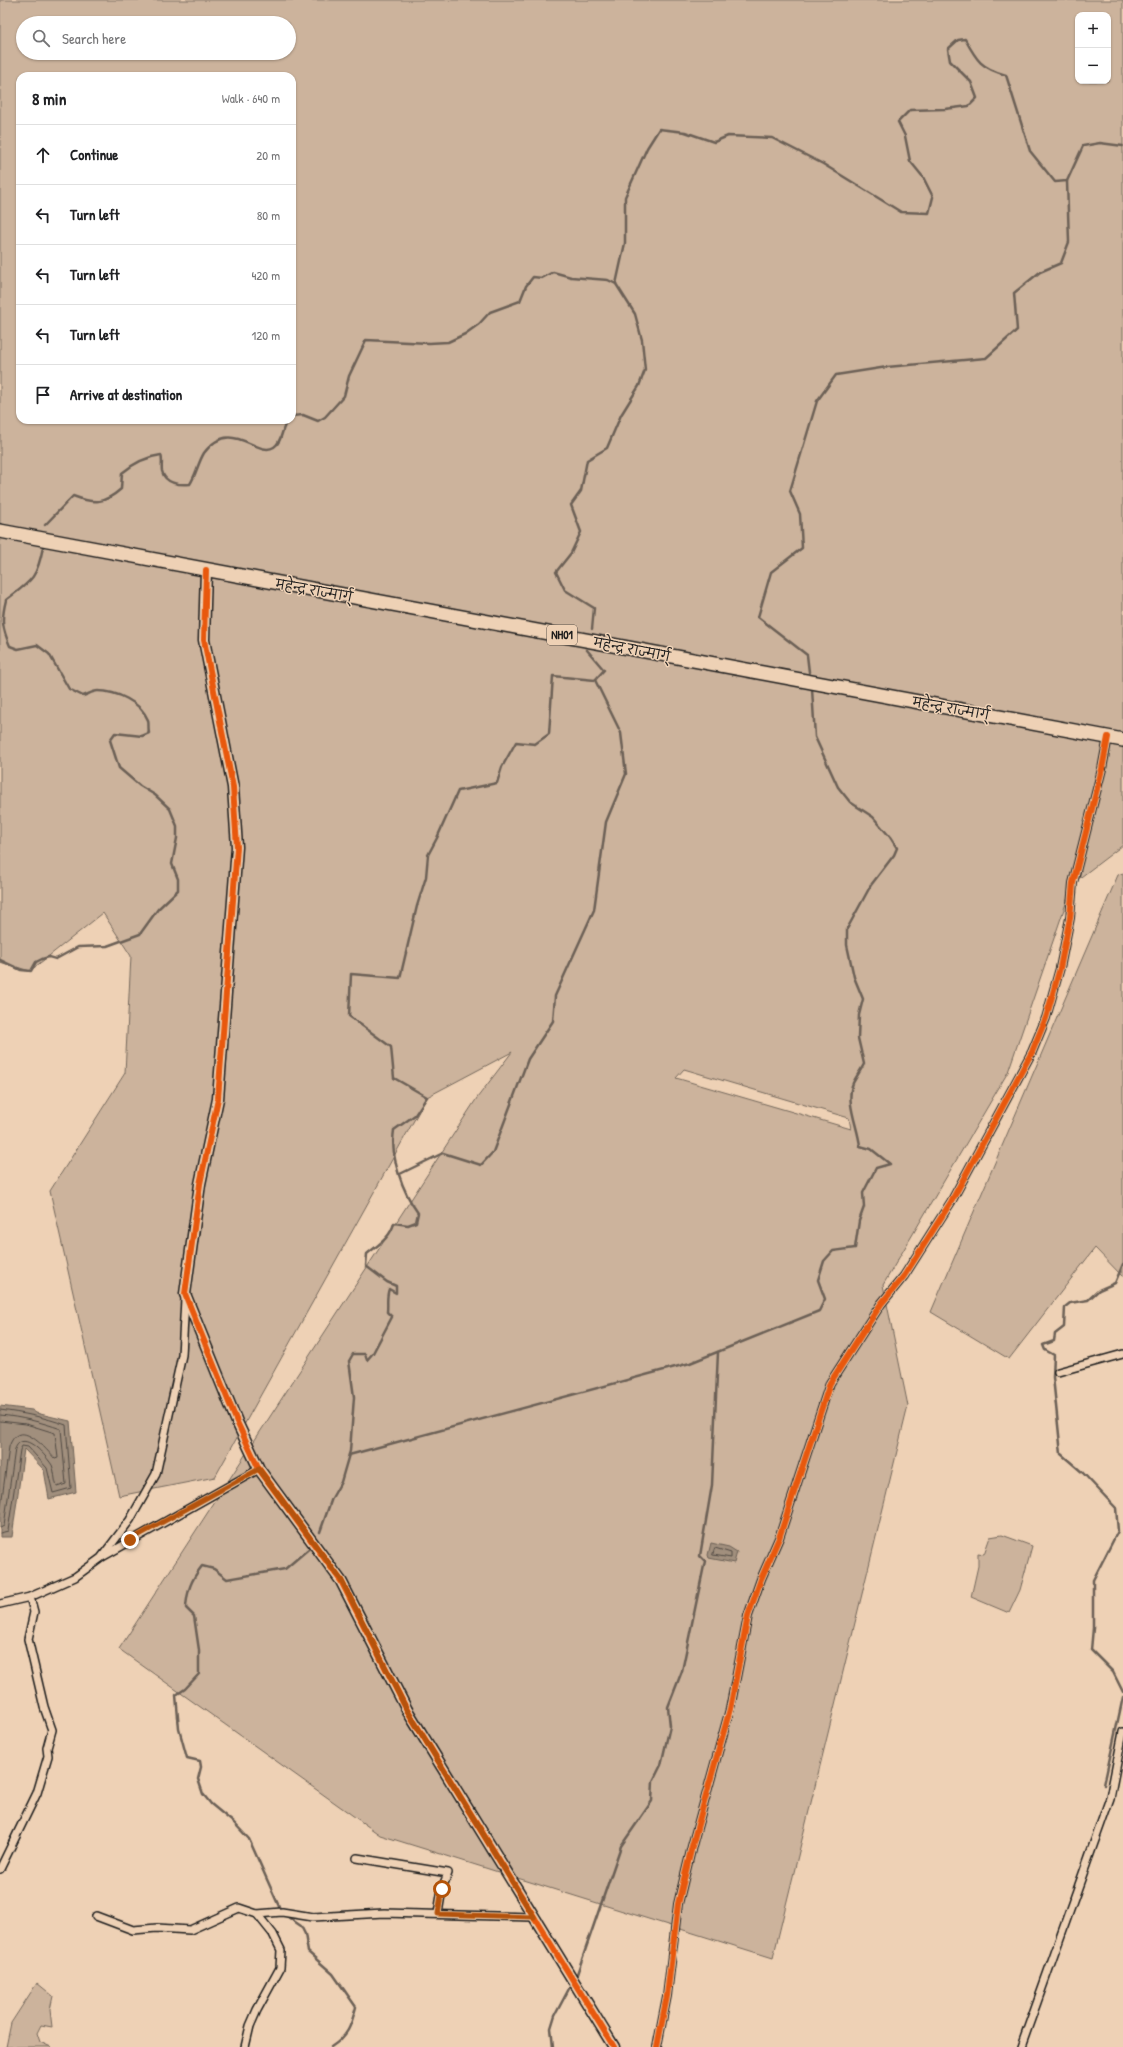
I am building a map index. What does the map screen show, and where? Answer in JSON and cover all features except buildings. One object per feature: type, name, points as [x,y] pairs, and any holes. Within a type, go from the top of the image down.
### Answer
[{"type":"highway","name":"महेन्द्र राज्मार्ग्","points":[[0,532],[1123,740]]},
{"type":"street","points":[[101,1558],[130,1520],[156,1474],[182,1355],[185,1294],[200,1184],[218,1099],[236,847],[233,787],[204,640],[206,570]]},
{"type":"street","points":[[657,2047],[667,1996],[678,1904],[692,1846],[730,1709],[748,1616],[758,1586],[779,1538],[830,1383],[881,1304],[904,1276],[952,1202],[1032,1052],[1046,1018],[1060,968],[1070,918],[1073,883],[1102,770],[1108,737]]},
{"type":"street","points":[[185,1294],[237,1422],[259,1469],[342,1581],[407,1710],[614,2047]]},
{"type":"street","points":[[1058,1372],[1123,1354]]},
{"type":"street","points":[[0,1604],[30,1597],[76,1577],[101,1558],[259,1469]]},
{"type":"street","points":[[0,1869],[37,1793],[48,1756],[47,1748],[52,1730],[44,1707],[28,1639],[34,1612],[30,1597]]},
{"type":"street","points":[[1021,2047],[1110,1798],[1119,1760],[1123,1732]]},
{"type":"street","points":[[357,1858],[448,1873],[442,1889],[438,1914]]},
{"type":"street","points":[[96,1916],[133,1930],[157,1928],[190,1930],[239,1908],[257,1914],[282,1912],[313,1917],[384,1913],[534,1917]]},
{"type":"street","points":[[245,2047],[250,2026],[257,2010],[280,1968],[282,1950],[273,1934],[257,1914]]},
{"type":"shaded area","points":[[0,0],[1123,0],[1123,845],[1073,883],[1008,1072],[883,1285],[908,1406],[773,1958],[380,1835],[119,1649],[477,1098],[512,1052],[427,1097],[215,1477],[119,1496],[50,1191],[125,1073],[131,956],[103,913],[30,971],[0,962]],"holes":[[[684,1069],[849,1118],[851,1129],[676,1078]]]},
{"type":"shaded area","points":[[1123,873],[1123,1277],[1095,1248],[1009,1359],[931,1312],[1118,875]]},
{"type":"shaded area","points":[[1002,1535],[1032,1546],[1020,1590],[1009,1613],[971,1597],[978,1566],[978,1553],[984,1554],[990,1537]]},
{"type":"shaded area","points":[[37,1983],[53,1996],[50,2010],[52,2027],[41,2025],[37,2033],[40,2042],[51,2047],[6,2047],[11,2023]]},
{"type":"water","points":[[0,1406],[32,1410],[36,1413],[70,1421],[76,1492],[49,1499],[44,1470],[24,1449],[12,1537],[0,1537]]},
{"type":"water","points":[[711,1543],[729,1547],[737,1552],[734,1563],[709,1558],[708,1555]]},
{"type":"waterway","points":[[592,629],[594,608],[565,590],[556,572],[571,553],[581,532],[571,505],[581,491],[587,460],[607,448],[621,415],[639,386],[645,370],[642,340],[635,314],[616,284],[625,243],[625,197],[647,148],[659,129],[685,132],[714,142],[728,136],[772,138],[823,164],[901,212],[929,213],[933,197],[923,177],[910,161],[905,136],[898,122],[910,110],[945,109],[969,106],[977,98],[971,82],[950,61],[948,49],[958,40],[965,39],[981,63],[991,70],[1006,75],[1030,151],[1055,182],[1067,181],[1083,146],[1100,143],[1123,146]]},
{"type":"waterway","points":[[809,672],[807,655],[758,617],[771,572],[802,548],[800,514],[790,491],[817,401],[836,375],[887,367],[986,358],[1017,330],[1014,293],[1040,272],[1061,263],[1069,242],[1067,181]]},
{"type":"waterway","points":[[296,416],[303,415],[318,421],[325,417],[344,396],[349,376],[366,340],[429,343],[448,342],[465,334],[479,324],[490,312],[520,301],[526,286],[533,277],[542,278],[553,272],[571,277],[608,280],[616,284]]},
{"type":"waterway","points":[[45,525],[73,496],[98,501],[109,498],[115,494],[121,489],[122,473],[140,461],[161,455],[162,471],[166,479],[173,483],[190,484],[204,453],[214,443],[224,438],[234,438],[267,449],[274,447],[277,444],[281,438],[286,424]]},
{"type":"waterway","points":[[0,960],[21,970],[31,971],[36,962],[42,959],[49,957],[56,959],[78,947],[107,946],[140,934],[158,909],[178,890],[178,879],[172,864],[177,838],[177,826],[170,809],[155,795],[140,786],[119,768],[110,740],[115,733],[142,736],[149,733],[148,720],[145,714],[134,703],[120,695],[96,691],[83,696],[69,689],[49,654],[37,645],[18,649],[10,646],[7,640],[3,624],[3,613],[6,600],[32,578],[41,558],[43,547]]},
{"type":"waterway","points":[[320,1532],[332,1498],[341,1482],[350,1451],[354,1397],[349,1361],[353,1354],[365,1354],[367,1360],[373,1353],[392,1317],[387,1312],[388,1295],[389,1289],[396,1293],[396,1286],[387,1282],[366,1266],[367,1254],[387,1237],[394,1223],[408,1225],[416,1222],[418,1213],[407,1195],[398,1173],[394,1151],[394,1130],[415,1115],[427,1097],[394,1078],[391,1047],[349,1016],[351,974],[400,978],[417,906],[426,877],[428,855],[458,791],[497,783],[502,767],[516,742],[535,744],[549,734],[553,676],[595,680],[604,670],[587,650]]},
{"type":"waterway","points":[[400,1174],[443,1153],[481,1165],[493,1152],[528,1059],[553,1021],[555,996],[594,910],[606,822],[626,774],[621,733],[595,680]]},
{"type":"waterway","points":[[349,1455],[690,1363],[819,1311],[825,1299],[818,1280],[824,1261],[833,1251],[855,1248],[859,1221],[864,1207],[863,1193],[876,1168],[890,1164],[871,1149],[860,1146],[851,1106],[850,1098],[853,1083],[864,1064],[858,1038],[859,1015],[863,999],[854,977],[847,945],[847,929],[871,885],[894,855],[897,848],[873,817],[850,802],[838,787],[815,737],[812,689]]},
{"type":"waterway","points":[[1123,1264],[1115,1283],[1099,1290],[1088,1300],[1070,1303],[1065,1307],[1064,1327],[1055,1334],[1054,1341],[1043,1345],[1045,1350],[1054,1355],[1053,1377],[1061,1454],[1083,1473],[1116,1508],[1118,1531],[1093,1580],[1093,1628],[1091,1650],[1113,1672],[1123,1692]]},
{"type":"waterway","points":[[577,1974],[621,1846],[652,1801],[653,1781],[661,1765],[670,1726],[668,1707],[682,1671],[705,1561],[700,1556],[712,1485],[718,1352]]},
{"type":"waterway","points":[[281,1911],[249,1839],[234,1823],[211,1804],[203,1794],[198,1779],[201,1767],[200,1761],[187,1758],[179,1729],[176,1695],[185,1689],[199,1674],[199,1650],[194,1616],[186,1608],[190,1586],[202,1566],[214,1569],[227,1579],[285,1569],[312,1546]]},
{"type":"waterway","points":[[1104,1785],[1123,1697]]},
{"type":"waterway","points":[[285,1915],[301,1926],[305,1934],[308,1952],[333,1974],[356,2007],[345,2035],[331,2047]]},
{"type":"waterway","points":[[553,2047],[551,2028],[555,2015],[571,1985]]},
{"type":"cycle path","points":[[206,570],[204,640],[233,787],[237,847],[218,1099],[200,1184],[185,1294],[237,1422],[259,1469],[341,1581],[407,1710],[614,2047]]},
{"type":"cycle path","points":[[657,2047],[667,1996],[678,1904],[692,1846],[730,1709],[748,1616],[761,1579],[779,1538],[830,1383],[881,1304],[904,1276],[951,1202],[1032,1052],[1046,1018],[1060,968],[1070,918],[1073,883],[1102,769],[1108,737]]},
{"type":"route","points":[[130,1540],[259,1469],[342,1581],[407,1710],[534,1917],[438,1914],[442,1889]]}]
